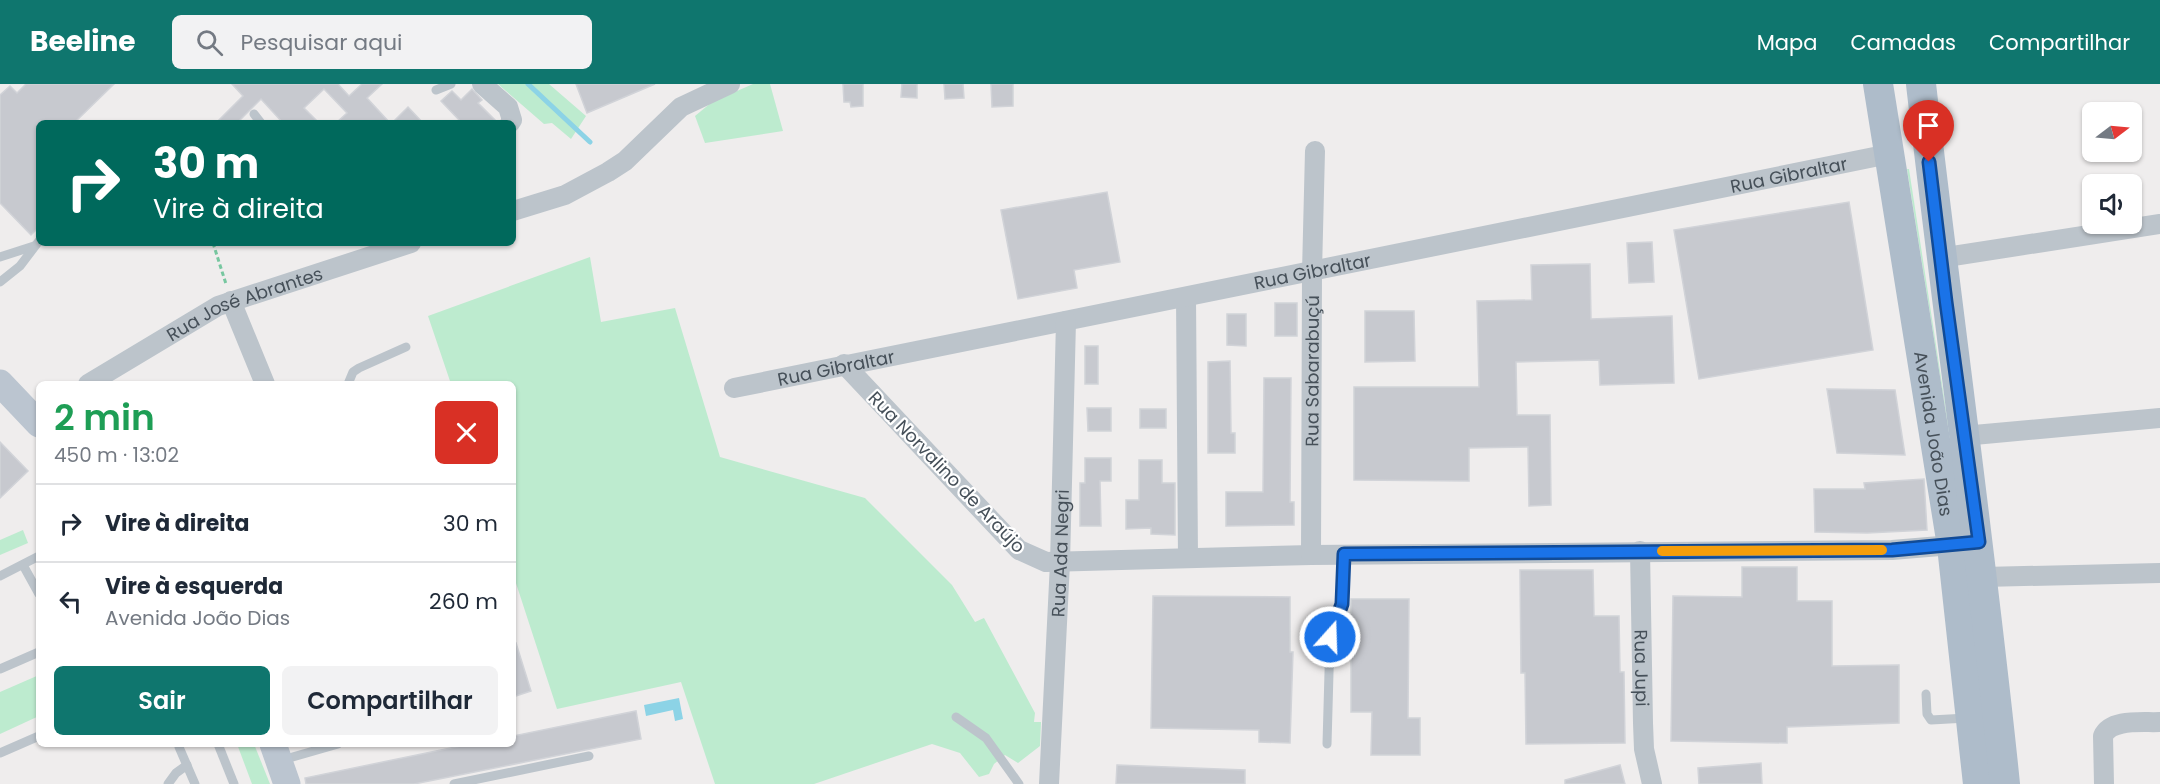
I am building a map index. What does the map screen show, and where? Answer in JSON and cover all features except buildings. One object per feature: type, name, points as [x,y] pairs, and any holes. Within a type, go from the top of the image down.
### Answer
[{"type":"main road","name":"Avenida João Dias","points":[[1878,84],[1889,154],[1966,544],[1983,577],[2005,784]]},
{"type":"main road","name":"Avenida João Dias","points":[[1927,92],[1940,258],[1963,436],[1971,718],[1978,784]]},
{"type":"main road","points":[[1889,154],[1927,92]]},
{"type":"street","points":[[482,84],[508,107],[512,120]]},
{"type":"street","points":[[516,210],[565,195],[608,172],[625,160],[681,107],[730,84]]},
{"type":"street","name":"Rua Sabarabuçú","points":[[1311,555],[1312,272],[1315,151]]},
{"type":"street","name":"Rua Gibraltar","points":[[734,388],[1889,154]]},
{"type":"street","points":[[1940,258],[2160,224]]},
{"type":"street","name":"Rua José Abrantes","points":[[93,381],[218,306],[402,246]]},
{"type":"street","points":[[1186,297],[1188,558]]},
{"type":"street","points":[[231,301],[264,381]]},
{"type":"street","name":"Rua Ada Negri","points":[[1050,784],[1060,563],[1066,321]]},
{"type":"street","name":"Rua Norvalino de Araújo","points":[[844,364],[1019,550],[1032,558],[1060,563],[1344,554],[1892,550],[1966,544]]},
{"type":"street","points":[[0,383],[36,417]]},
{"type":"street","points":[[1963,436],[2160,418]]},
{"type":"street","name":"Rua Jupi","points":[[1640,551],[1644,749],[1652,784]]},
{"type":"street","points":[[1983,577],[2160,573]]},
{"type":"street","points":[[2104,784],[2105,730],[2115,725],[2160,722]]},
{"type":"lane","points":[[436,90],[451,84]]},
{"type":"lane","points":[[254,114],[259,120]]},
{"type":"lane","points":[[0,257],[36,243]]},
{"type":"lane","points":[[0,282],[20,266],[36,244]]},
{"type":"lane","points":[[350,381],[359,368],[406,347]]},
{"type":"lane","points":[[1327,744],[1330,637],[1342,604],[1344,554]]},
{"type":"lane","points":[[0,576],[36,558]]},
{"type":"lane","points":[[23,565],[36,588]]},
{"type":"lane","points":[[0,669],[36,653]]},
{"type":"lane","points":[[1926,694],[1927,714],[1931,720],[1971,718]]},
{"type":"lane","points":[[956,717],[986,738],[1019,784]]},
{"type":"lane","points":[[0,753],[36,737]]},
{"type":"lane","points":[[179,747],[195,784]]},
{"type":"lane","points":[[219,747],[234,784]]},
{"type":"lane","points":[[280,763],[329,747]]},
{"type":"lane","points":[[453,784],[589,756]]},
{"type":"lane","points":[[168,784],[186,765]]},
{"type":"path","points":[[214,246],[231,301]]},
{"type":"green space","points":[[498,84],[549,84],[586,116],[571,139],[552,123],[544,124]]},
{"type":"green space","points":[[753,84],[770,84],[783,131],[705,143],[695,116],[712,102]]},
{"type":"green space","points":[[1907,169],[1909,169],[1964,527]]},
{"type":"green space","points":[[590,257],[601,322],[675,308],[720,457],[865,498],[952,585],[975,622],[984,618],[1035,713],[1034,722],[1041,722],[1040,746],[1018,763],[1005,755],[994,764],[989,774],[979,777],[960,753],[932,744],[814,784],[715,784],[681,682],[557,709],[516,583],[516,381],[450,381],[428,316]]},
{"type":"green space","points":[[23,530],[28,543],[0,555],[0,540]]},
{"type":"green space","points":[[36,676],[36,717],[0,734],[0,692]]},
{"type":"green space","points":[[238,747],[255,747],[270,784],[252,784]]},
{"type":"water","points":[[679,698],[683,719],[675,721],[673,710],[646,716],[644,705]]},
{"type":"waterway","points":[[528,84],[590,142]]},
{"type":"slow traffic","points":[[1662,551],[1882,550]]},
{"type":"route","points":[[1330,637],[1342,604],[1344,554],[1892,550],[1979,542],[1963,436],[1929,162]]}]
